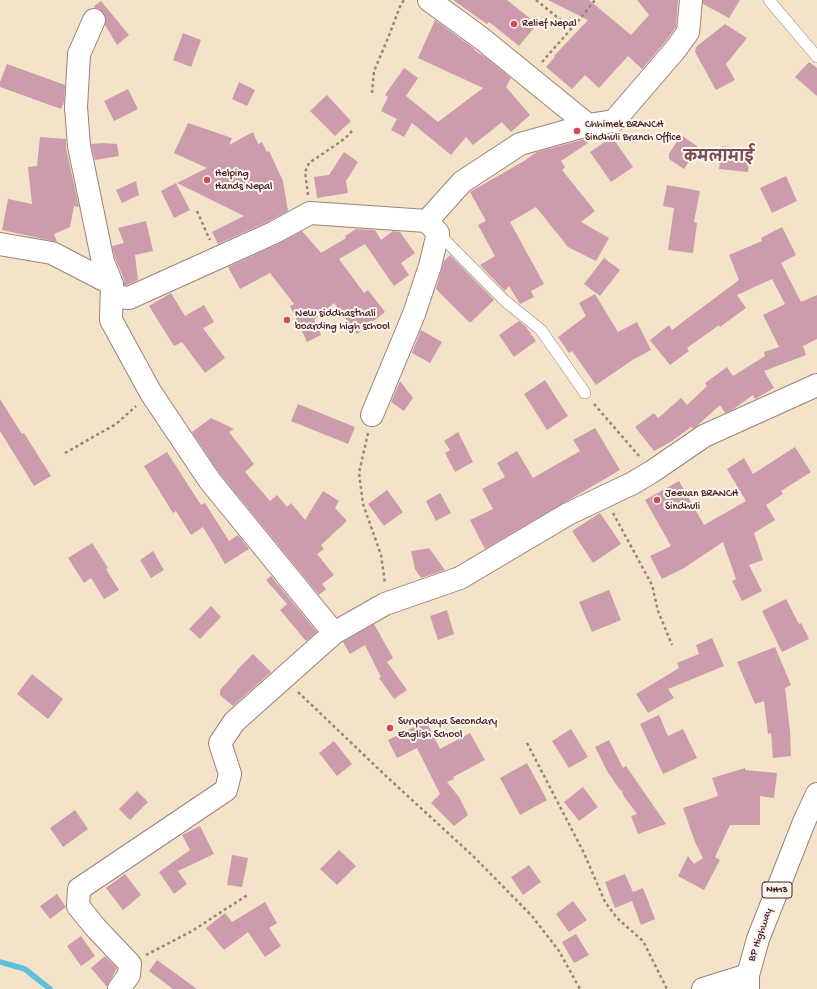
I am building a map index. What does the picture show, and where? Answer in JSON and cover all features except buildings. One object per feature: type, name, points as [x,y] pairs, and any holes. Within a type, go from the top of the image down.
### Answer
[{"type":"main road","points":[[429,0],[481,38],[588,125]]},
{"type":"main road","points":[[372,415],[414,314],[430,266],[433,227],[462,182],[520,144],[588,125],[614,121],[675,50],[688,32],[691,0]]},
{"type":"main road","points":[[94,20],[79,54],[76,106],[79,146],[88,193],[103,262],[112,290],[111,320],[151,393],[210,481],[334,633]]},
{"type":"main road","points":[[0,244],[52,253],[112,290],[129,298],[273,233],[310,213],[433,227]]},
{"type":"main road","points":[[119,989],[129,975],[130,964],[94,927],[78,906],[79,889],[226,790],[230,774],[220,743],[234,722],[334,633],[385,604],[460,578],[568,514],[633,483],[704,436],[817,385]]},
{"type":"main road","name":"BP Highway","points":[[748,982],[758,939],[804,822],[817,794]]},
{"type":"main road","points":[[703,989],[748,982]]},
{"type":"lane","points":[[769,0],[817,57]]},
{"type":"lane","points":[[433,227],[505,300],[541,330],[585,394]]},
{"type":"path","points":[[372,93],[374,70],[404,0]]},
{"type":"path","points":[[536,0],[572,28]]},
{"type":"path","points":[[529,77],[595,0]]},
{"type":"path","points":[[310,213],[305,172],[309,162],[340,142],[349,135],[353,129]]},
{"type":"path","points":[[197,212],[219,258]]},
{"type":"path","points":[[66,454],[116,424],[151,393]]},
{"type":"path","points":[[585,394],[653,471]]},
{"type":"path","points":[[372,415],[359,473],[363,504],[381,555],[386,587],[385,604]]},
{"type":"path","points":[[606,496],[652,585],[658,611],[672,645]]},
{"type":"path","points":[[284,678],[387,777],[473,856],[532,916],[559,951],[580,989]]},
{"type":"path","points":[[527,743],[584,854],[605,902],[616,918],[643,941],[667,989]]},
{"type":"path","points":[[130,964],[192,931],[249,894]]},
{"type":"waterway","points":[[0,962],[25,969],[50,989]]},
{"type":"place","name":"Relief Nepal","points":[[514,24]]},
{"type":"place","name":"Chhimek BRANCH Sindhuli Branch Office","points":[[577,131]]},
{"type":"place","name":"Helping Hands Nepal","points":[[207,180]]},
{"type":"place","name":"New siddhasthali boarding high school","points":[[287,320]]},
{"type":"place","name":"Jeevan BRANCH Sindhuli","points":[[657,500]]},
{"type":"place","name":"Suryodaya Secondary English School","points":[[390,728]]},
{"type":"district","name":"कमलामाई","points":[[719,159]]}]
